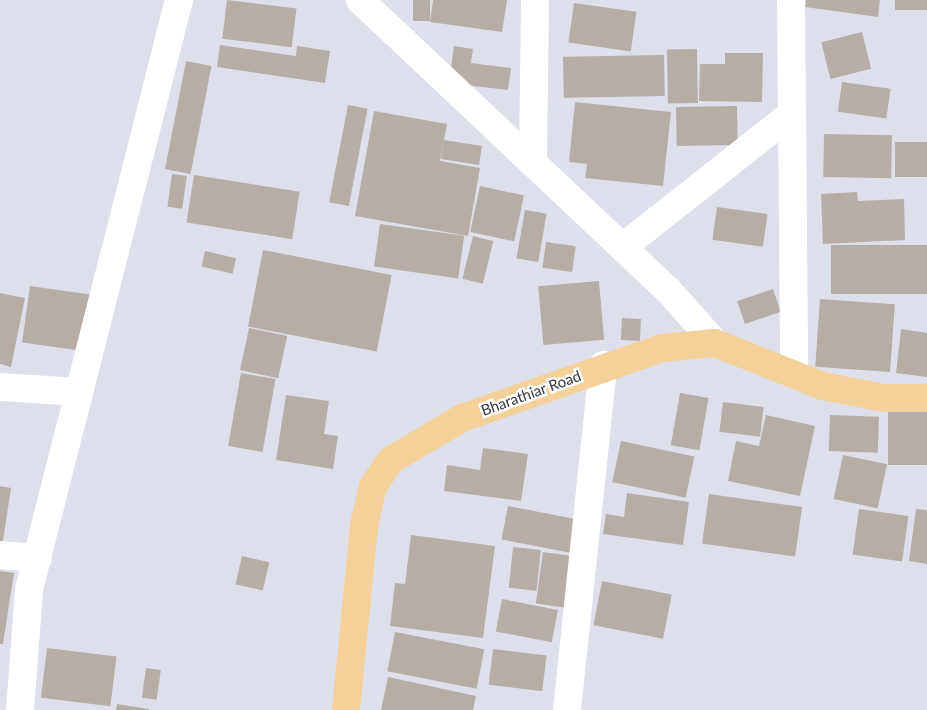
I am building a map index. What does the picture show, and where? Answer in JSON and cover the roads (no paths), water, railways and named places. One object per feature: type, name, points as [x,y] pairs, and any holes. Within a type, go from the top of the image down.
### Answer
[{"type":"main road","name":"Bharathiar Road","points":[[346,710],[364,525],[373,486],[391,460],[462,418],[603,365],[662,348],[714,343],[823,386],[884,398],[927,398]]},
{"type":"street","points":[[20,710],[30,588],[179,0]]},
{"type":"street","points":[[360,0],[623,247],[714,343]]},
{"type":"street","points":[[533,164],[536,0]]},
{"type":"street","points":[[791,0],[790,114],[794,374]]},
{"type":"street","points":[[623,247],[790,114]]},
{"type":"street","points":[[567,710],[603,365]]},
{"type":"street","points":[[0,387],[79,392]]},
{"type":"street","points":[[0,556],[38,558]]}]
